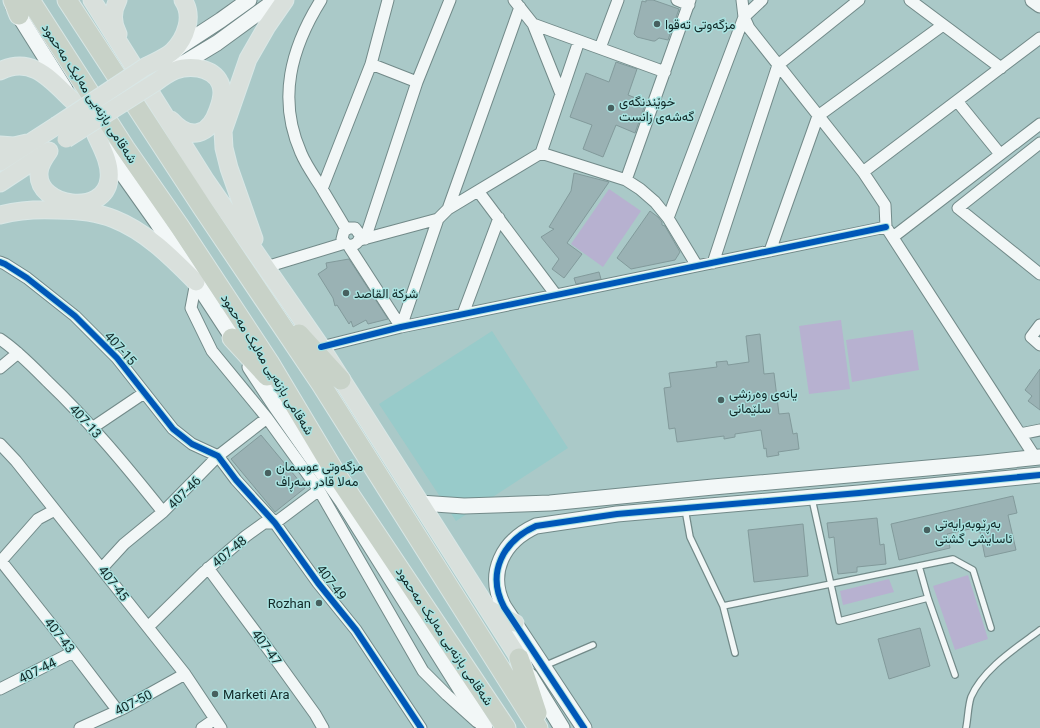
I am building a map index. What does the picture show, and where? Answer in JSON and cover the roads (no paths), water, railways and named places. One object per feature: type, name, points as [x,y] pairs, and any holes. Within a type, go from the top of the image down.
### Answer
[{"type":"highway","name":"شەقامی بازنەیی مەلیک مەحمود","points":[[30,0],[125,148],[180,227],[269,362],[336,474],[506,728]]},
{"type":"highway","name":"شەقامی بازنەیی مەلیک مەحمود","points":[[67,0],[321,384],[538,728]]},
{"type":"highway","points":[[258,290],[341,380]]},
{"type":"highway","points":[[232,338],[298,410]]},
{"type":"highway","points":[[519,658],[542,728]]},
{"type":"main road","points":[[92,0],[138,65]]},
{"type":"main road","points":[[118,0],[113,14],[115,30],[138,65],[160,108],[206,181],[321,347],[519,658]]},
{"type":"main road","points":[[0,162],[56,126],[138,65],[172,52],[184,35],[188,25],[189,15],[186,4],[182,0]]},
{"type":"main road","points":[[266,267],[245,216],[229,168],[224,148],[223,131],[248,59],[267,26],[285,0]]},
{"type":"main road","points":[[0,71],[12,66],[20,65],[31,67],[41,72],[73,101]]},
{"type":"main road","points":[[0,183],[173,70],[196,68],[208,71],[214,74],[221,85],[222,98],[217,114],[209,128],[199,133],[194,134],[184,132],[178,128],[160,108]]},
{"type":"main road","points":[[49,151],[42,161],[39,172],[40,183],[43,188],[52,196],[64,201],[83,203],[93,201],[98,199],[106,190],[109,174],[106,158],[96,135]]},
{"type":"main road","points":[[0,145],[14,146],[31,142]]},
{"type":"main road","points":[[0,215],[20,211],[50,209],[87,212],[114,219],[140,233],[170,256],[196,282]]},
{"type":"main road","points":[[487,608],[515,623]]},
{"type":"street","points":[[172,52],[249,0]]},
{"type":"street","points":[[173,70],[217,43],[276,0]]},
{"type":"street","points":[[321,0],[312,14],[291,68],[288,92],[289,112],[300,152],[346,229]]},
{"type":"street","points":[[322,189],[371,64],[388,0]]},
{"type":"street","points":[[362,239],[417,82],[450,0]]},
{"type":"street","points":[[600,48],[618,0]]},
{"type":"street","points":[[626,180],[690,2],[677,0]]},
{"type":"street","points":[[742,0],[744,17],[749,28],[863,172],[885,205],[886,227],[1020,434],[1038,457]]},
{"type":"street","points":[[668,218],[744,17],[762,0]]},
{"type":"street","points":[[713,263],[778,65],[859,0]]},
{"type":"street","points":[[910,0],[1001,68]]},
{"type":"street","points":[[1033,0],[1040,6]]},
{"type":"street","points":[[517,4],[533,24],[561,94]]},
{"type":"street","points":[[448,209],[517,4]]},
{"type":"street","points":[[14,5],[73,101],[196,282],[275,405],[343,502],[484,728]]},
{"type":"street","points":[[533,24],[665,72]]},
{"type":"street","points":[[770,251],[818,116],[943,25]]},
{"type":"street","points":[[863,172],[1040,38]]},
{"type":"street","points":[[401,327],[438,219],[448,209],[540,153],[579,41]]},
{"type":"street","points":[[371,64],[417,82]]},
{"type":"street","points":[[957,101],[1000,154]]},
{"type":"street","points":[[893,237],[1040,124]]},
{"type":"street","points":[[1040,143],[958,208],[1040,274]]},
{"type":"street","points":[[540,153],[626,180],[647,194],[668,218],[697,266]]},
{"type":"street","points":[[478,191],[556,295]]},
{"type":"street","points":[[463,314],[499,218]]},
{"type":"street","points":[[266,267],[347,244],[354,245],[362,239],[438,219]]},
{"type":"street","points":[[321,347],[401,327],[886,227]]},
{"type":"street","points":[[362,239],[357,230],[352,228],[346,229],[342,236],[401,327]]},
{"type":"street","name":"407-15","points":[[0,262],[27,278],[75,316],[117,358],[173,429],[192,444],[218,456]]},
{"type":"street","points":[[196,282],[191,308],[212,351],[267,418],[319,490],[423,671],[484,728]]},
{"type":"street","points":[[1040,326],[1031,338],[1040,345]]},
{"type":"street","name":"407-13","points":[[0,339],[18,353],[76,410],[163,512]]},
{"type":"street","points":[[0,368],[18,353]]},
{"type":"street","points":[[92,428],[144,393]]},
{"type":"street","name":"407-46","points":[[102,568],[124,544],[163,512],[218,456],[267,418]]},
{"type":"street","points":[[1020,434],[1040,430]]},
{"type":"street","name":"407-45","points":[[2,449],[16,461],[102,568],[185,674],[218,723]]},
{"type":"street","name":"407-49","points":[[218,456],[236,480],[275,523],[318,582],[356,630],[421,728]]},
{"type":"street","points":[[420,503],[464,506],[550,503],[1038,457]]},
{"type":"street","points":[[584,728],[500,599],[497,585],[497,575],[505,550],[524,531],[536,526],[617,514],[1040,475]]},
{"type":"street","points":[[815,496],[818,477]]},
{"type":"street","name":"407-48","points":[[148,627],[208,568],[246,536],[264,523],[275,523],[319,490]]},
{"type":"street","points":[[1,562],[38,519],[56,510]]},
{"type":"street","name":"407-43","points":[[1,562],[118,711]]},
{"type":"street","name":"407-47","points":[[208,568],[315,714],[323,728]]},
{"type":"street","name":"407-44","points":[[0,689],[73,652]]},
{"type":"street","points":[[519,658],[562,728]]},
{"type":"street","name":"407-50","points":[[80,728],[118,711],[185,674]]},
{"type":"street","points":[[202,728],[218,723]]},
{"type":"lane","points":[[815,496],[839,622],[928,598]]},
{"type":"lane","points":[[684,507],[690,537],[723,606],[735,653]]},
{"type":"lane","points":[[723,606],[953,560],[973,570],[990,628]]},
{"type":"lane","points":[[919,566],[928,598],[955,674]]},
{"type":"lane","points":[[966,728],[971,698],[980,680],[1008,655],[1040,630]]},
{"type":"lane","points":[[544,666],[593,645]]},
{"type":"place","name":"مزگەوتی تەقوا","points":[[657,24]]},
{"type":"place","name":"خوێندنگەی گەشەی زانست","points":[[611,108]]},
{"type":"place","name":"شركة القاصد","points":[[346,293]]},
{"type":"place","name":"یانەی وەرزشی سلێمانی","points":[[721,400]]},
{"type":"place","name":"مزگەوتی عوسمان مەلا قادر سەڕاف","points":[[268,473]]},
{"type":"place","name":"بەڕێوبەرایەتی ئاسایشی گشتی","points":[[927,530]]},
{"type":"place","name":"Rozhan","points":[[319,603]]},
{"type":"place","name":"Marketi Ara","points":[[215,694]]}]
